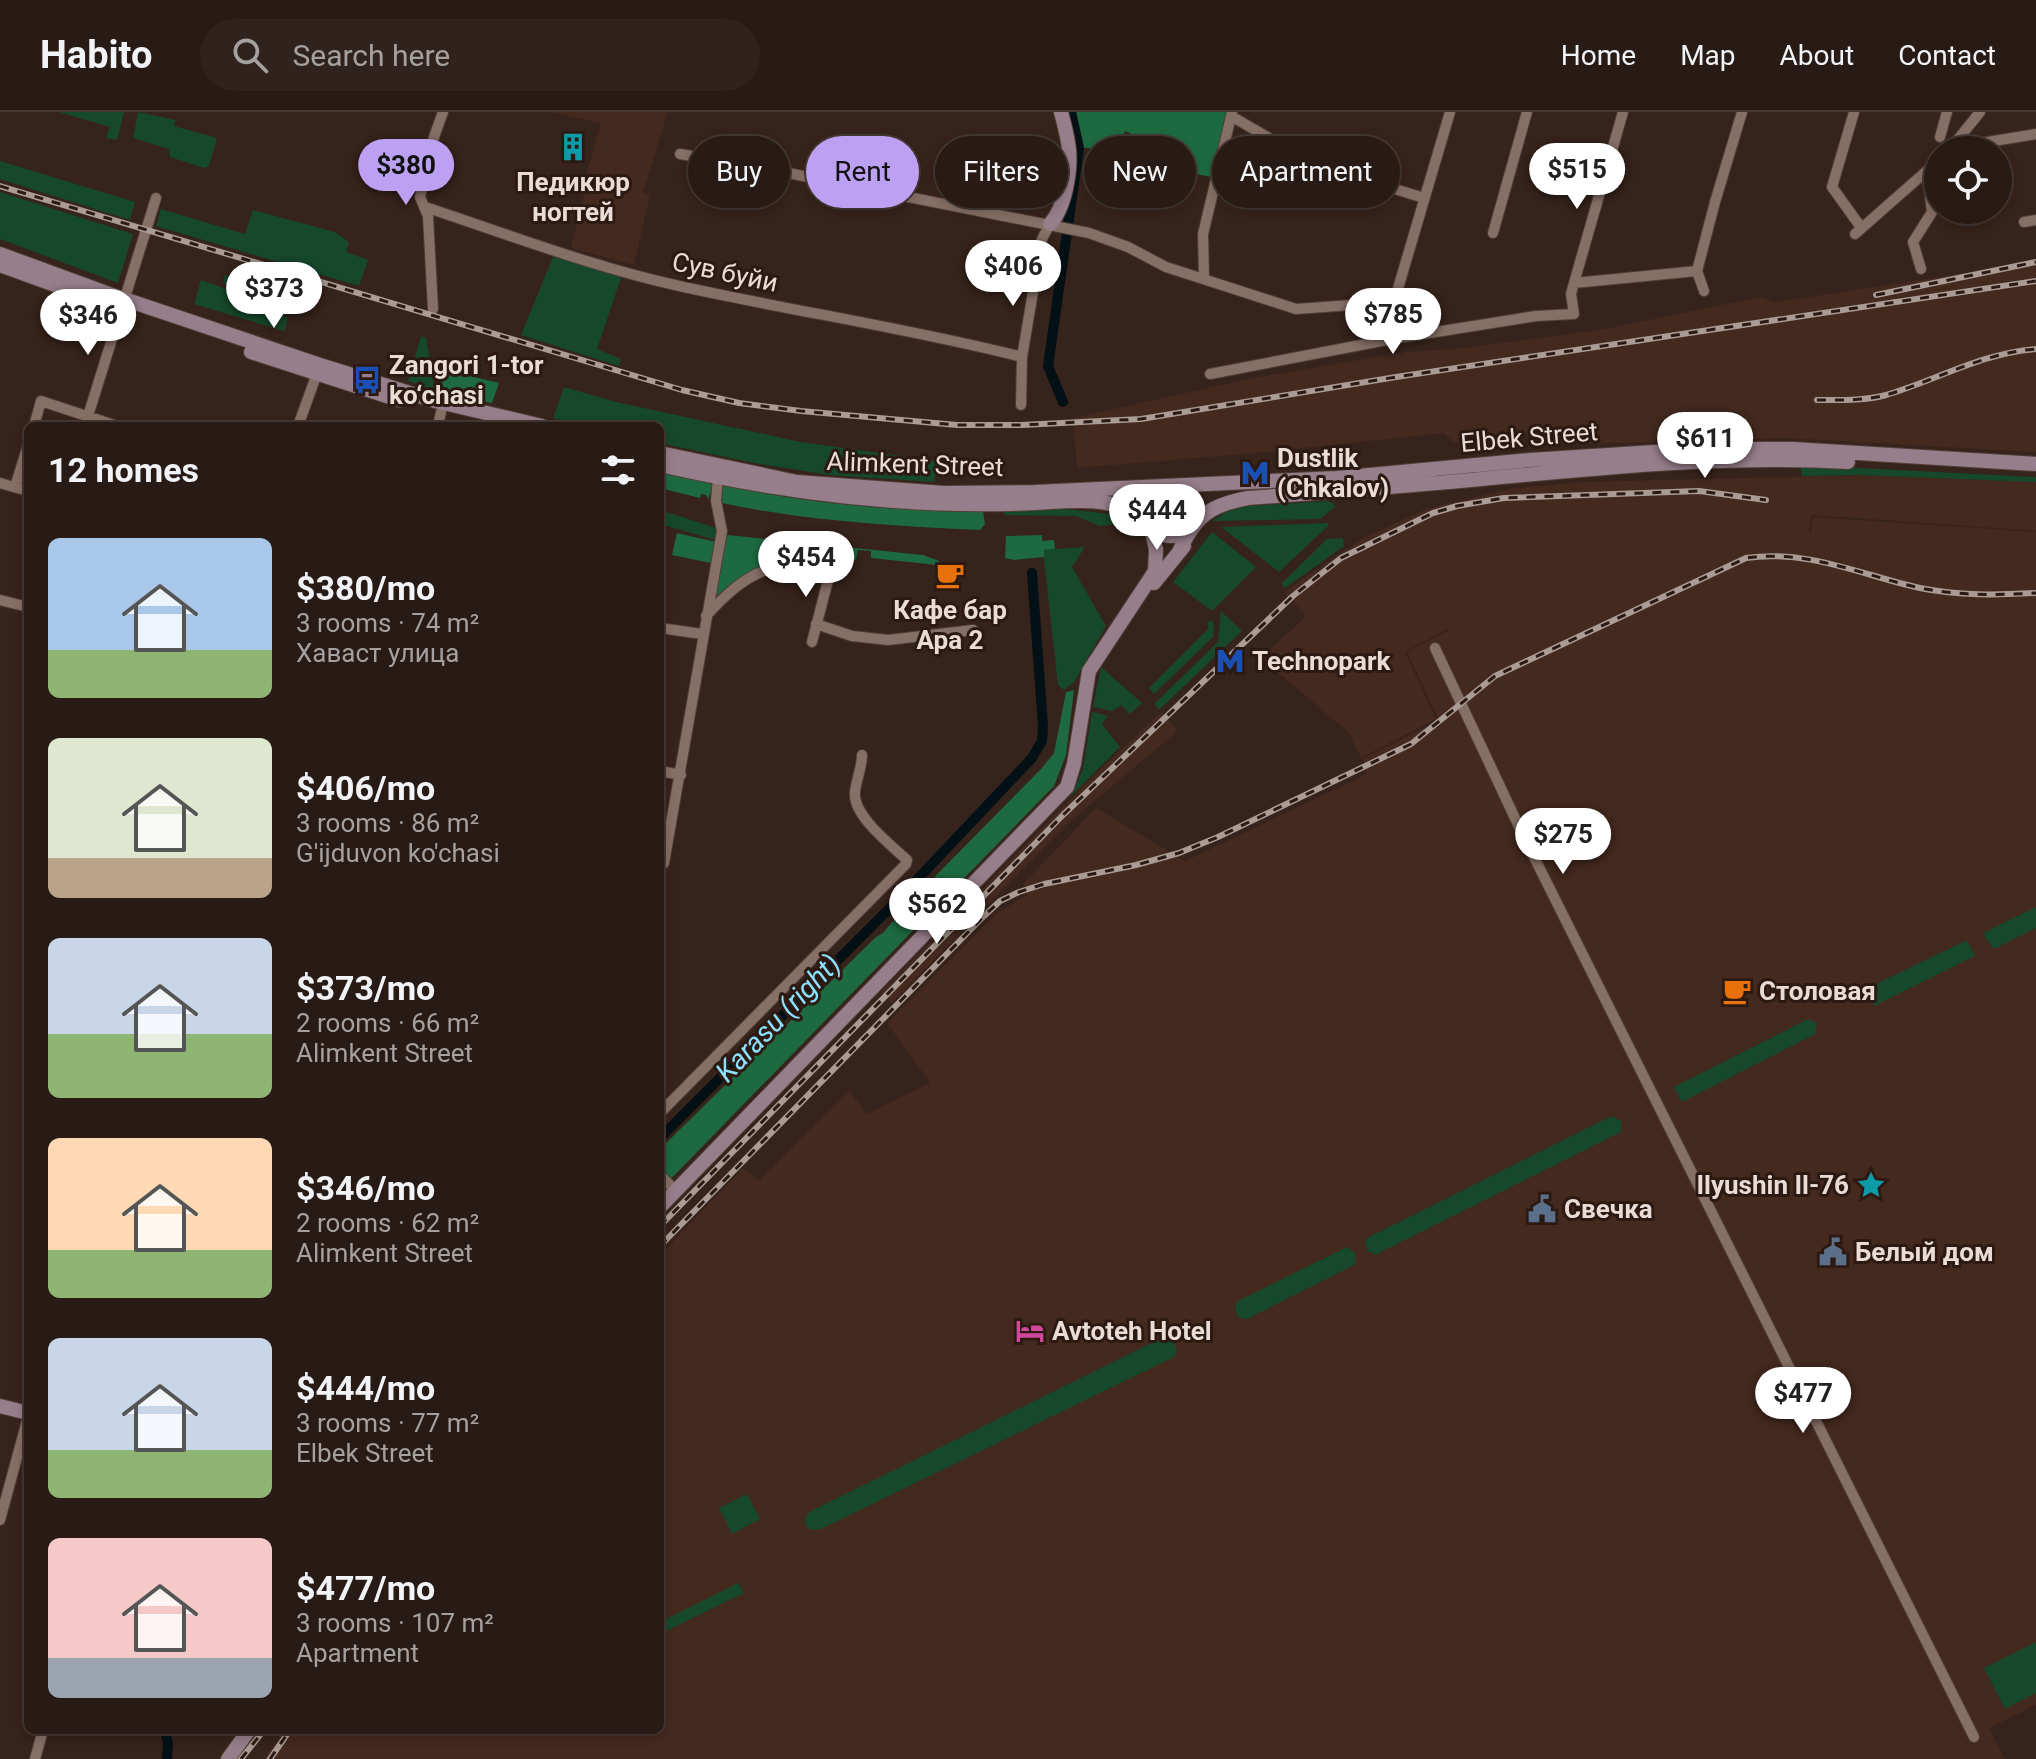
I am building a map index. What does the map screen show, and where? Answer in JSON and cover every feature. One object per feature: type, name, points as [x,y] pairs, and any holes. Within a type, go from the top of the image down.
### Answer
[{"type":"main road","points":[[1055,225],[1069,167],[1068,138],[1061,112]]},
{"type":"main road","points":[[0,254],[122,304]]},
{"type":"main road","points":[[0,265],[318,370],[440,419],[466,422]]},
{"type":"main road","points":[[318,370],[525,422]]},
{"type":"main road","name":"Elbek Street","points":[[1171,486],[1381,475],[1530,460],[1715,449],[1793,449],[2036,464]]},
{"type":"main road","name":"Alimkent Street","points":[[664,454],[797,482],[895,491],[1003,493],[1171,486]]},
{"type":"main road","name":"Elbek Street","points":[[1179,552],[1191,527],[1208,511],[1231,501],[1642,464],[1757,458],[2036,473]]},
{"type":"main road","name":"Alimkent Street","points":[[664,466],[797,492],[895,502],[1101,503],[1134,511],[1150,524]]},
{"type":"main road","points":[[1171,486],[1184,489],[1195,502],[1196,515],[1191,527],[1181,534],[1170,536],[1158,532],[1150,524],[1146,510],[1149,499],[1160,488],[1171,486]]},
{"type":"main road","name":"Elbek Street","points":[[664,1203],[1067,787],[1074,764],[1086,679],[1093,663],[1179,552],[1206,521],[1231,501]]},
{"type":"main road","name":"Elbek Street","points":[[1119,627],[1155,571],[1157,560],[1150,524]]},
{"type":"main road","points":[[0,1406],[24,1414]]},
{"type":"main road","points":[[228,1759],[246,1734]]},
{"type":"street","points":[[433,309],[428,216],[420,197],[443,112]]},
{"type":"street","points":[[680,154],[1055,225],[1128,247],[1166,267],[1296,309],[1394,302],[1450,112]]},
{"type":"street","points":[[1493,233],[1527,112]]},
{"type":"street","points":[[1210,374],[1392,339],[1536,316],[1574,314],[1571,294],[1623,112]]},
{"type":"street","points":[[1704,291],[1697,271],[1742,112]]},
{"type":"street","points":[[1854,112],[1832,187],[1858,230],[1924,175]]},
{"type":"street","points":[[1940,136],[1947,112]]},
{"type":"street","points":[[1961,136],[1980,112]]},
{"type":"street","points":[[1204,277],[1203,234],[1231,114],[1302,154],[1356,177],[1424,198]]},
{"type":"street","points":[[2012,138],[2036,134]]},
{"type":"street","points":[[88,416],[156,198]]},
{"type":"street","name":"Сув буйи","points":[[425,207],[674,285],[941,336],[1022,357]]},
{"type":"street","points":[[2024,222],[2036,220]]},
{"type":"street","points":[[1921,269],[1913,242],[1924,224]]},
{"type":"street","points":[[1021,405],[1022,357],[1042,239],[1055,225]]},
{"type":"street","points":[[1574,283],[1697,271]]},
{"type":"street","points":[[299,422],[318,370]]},
{"type":"street","points":[[35,422],[41,401],[105,422]]},
{"type":"street","points":[[15,487],[24,458]]},
{"type":"street","points":[[664,863],[722,531],[716,501],[718,478]]},
{"type":"street","points":[[0,483],[24,490]]},
{"type":"street","points":[[705,617],[730,590],[765,569],[788,563],[833,561],[812,642]]},
{"type":"street","points":[[0,600],[24,606]]},
{"type":"street","points":[[816,624],[852,636],[888,640],[935,637],[973,630]]},
{"type":"street","points":[[664,629],[702,634]]},
{"type":"street","points":[[1435,648],[1522,833],[1974,1737]]},
{"type":"street","points":[[664,1109],[906,864],[907,860],[862,815],[856,803],[862,755]]},
{"type":"street","points":[[664,772],[681,775]]},
{"type":"street","points":[[664,1179],[676,1191]]},
{"type":"street","points":[[0,1520],[24,1430]]},
{"type":"street","points":[[35,1759],[42,1734]]},
{"type":"shaded area","points":[[549,112],[668,112],[643,193],[650,195],[634,265],[571,248],[584,196],[581,194],[601,123]]},
{"type":"shaded area","points":[[2036,262],[2036,452],[1785,438],[1550,445],[1526,434],[1454,443],[1444,433],[1077,468],[1073,418],[1253,378],[1406,352],[1464,348],[1605,329],[1760,297],[1776,302]]},
{"type":"shaded area","points":[[1860,475],[2036,482],[2036,531],[1812,515],[1809,532],[1813,517],[2036,532],[2036,1705],[1989,1728],[2005,1759],[264,1759],[281,1734],[664,1734],[664,1251],[743,1168],[759,1181],[849,1090],[866,1114],[930,1083],[887,1023],[998,912],[1027,895],[1023,884],[1096,808],[1185,861],[1367,774],[1363,759],[1439,720],[1407,652],[1447,631],[1449,633],[1447,629],[1405,652],[1436,719],[1361,758],[1348,732],[1261,658],[1306,616],[1284,592],[1363,538],[1426,509],[1513,488],[1585,482]]},
{"type":"shaded area","points":[[1161,712],[1178,731],[1066,825],[892,1003],[880,993],[1091,778]]},
{"type":"green space","points":[[59,112],[124,112],[117,140],[106,138],[110,127]]},
{"type":"green space","points":[[138,112],[175,120],[174,126],[217,138],[209,166],[204,168],[170,157],[169,149],[133,138]]},
{"type":"green space","points":[[1076,112],[1228,112],[1222,136],[1212,136],[1212,177],[1196,174],[1196,136],[1134,136],[1126,131],[1122,136],[1084,136],[1084,148]]},
{"type":"green space","points":[[0,161],[135,202],[130,220],[0,179]]},
{"type":"green space","points":[[0,192],[133,234],[118,283],[0,239]]},
{"type":"green space","points":[[161,209],[245,234],[253,210],[335,232],[349,242],[346,252],[368,260],[359,286],[156,226]]},
{"type":"green space","points":[[553,257],[622,275],[597,349],[621,359],[619,366],[521,335]]},
{"type":"green space","points":[[225,275],[294,296],[289,315],[269,300],[223,283]]},
{"type":"green space","points":[[201,280],[268,303],[288,319],[284,331],[194,304]]},
{"type":"green space","points":[[421,336],[426,338],[435,391],[408,381]]},
{"type":"green space","points":[[436,368],[499,383],[492,403],[439,393]]},
{"type":"green space","points":[[564,387],[616,402],[801,442],[937,461],[934,482],[829,475],[664,444],[664,422],[570,422],[553,418]]},
{"type":"green space","points":[[1800,465],[2036,477],[2036,482],[1860,475],[1802,476]]},
{"type":"green space","points":[[664,472],[714,483],[708,499],[701,494],[700,498],[664,489]]},
{"type":"green space","points":[[722,484],[787,497],[852,505],[983,511],[985,524],[980,530],[850,522],[786,514],[722,503]]},
{"type":"green space","points":[[1170,497],[1176,498],[1184,506],[1184,518],[1176,526],[1170,527],[1164,526],[1156,518],[1155,512],[1156,506],[1164,498]]},
{"type":"green space","points":[[1329,501],[1336,506],[1320,519],[1212,521],[1234,507]]},
{"type":"green space","points":[[1066,509],[1109,514],[1131,523],[1100,526],[1076,516],[1004,515],[1004,511]]},
{"type":"green space","points":[[664,511],[716,528],[716,540],[664,525]]},
{"type":"green space","points":[[1328,523],[1279,572],[1221,527]]},
{"type":"green space","points":[[1212,532],[1256,567],[1212,611],[1173,582]]},
{"type":"green space","points":[[677,533],[716,542],[711,563],[672,555]]},
{"type":"green space","points":[[727,535],[923,555],[939,561],[937,565],[871,558],[871,551],[858,550],[856,560],[816,557],[778,562],[743,577],[712,601]]},
{"type":"green space","points":[[1042,535],[1042,541],[1054,540],[1055,549],[1044,550],[1044,557],[1005,558],[1006,536]]},
{"type":"green space","points":[[1343,538],[1344,546],[1285,588],[1281,584],[1327,539]]},
{"type":"green space","points":[[1085,547],[1072,567],[1106,626],[1074,682],[1064,690],[1058,685],[1043,550]]},
{"type":"green space","points":[[1221,611],[1242,631],[1159,710],[1154,704],[1218,642]]},
{"type":"green space","points":[[1211,620],[1214,624],[1213,637],[1154,694],[1149,688],[1209,628],[1207,623]]},
{"type":"green space","points":[[1101,667],[1142,703],[1130,714],[1121,705],[1113,711],[1093,707]]},
{"type":"green space","points":[[1074,690],[1066,755],[1054,786],[664,1186],[664,1145],[883,933],[1041,769],[1054,753],[1066,692]]},
{"type":"green space","points":[[1092,712],[1108,716],[1102,724],[1120,747],[1071,796],[1083,769]]},
{"type":"green space","points":[[2036,907],[2036,928],[1994,949],[1984,936],[1985,932]]},
{"type":"green space","points":[[1967,940],[1975,956],[1874,1006],[1866,989]]},
{"type":"green space","points":[[1808,1019],[1817,1023],[1815,1034],[1682,1102],[1674,1087]]},
{"type":"green space","points":[[1612,1116],[1621,1121],[1621,1132],[1375,1255],[1368,1251],[1367,1238]]},
{"type":"green space","points":[[1347,1247],[1355,1253],[1356,1264],[1247,1319],[1237,1314],[1238,1301]]},
{"type":"green space","points":[[1164,1337],[1175,1344],[1177,1351],[1174,1357],[821,1529],[811,1530],[805,1525],[806,1516],[811,1511]]},
{"type":"green space","points":[[747,1494],[760,1519],[732,1534],[719,1508]]},
{"type":"green space","points":[[738,1583],[744,1593],[664,1632],[664,1620]]},
{"type":"green space","points":[[2036,1642],[2036,1693],[2005,1709],[1984,1668]]},
{"type":"waterway","name":"Karasu (right)","points":[[1063,402],[1048,366],[1079,148],[1071,112]]},
{"type":"waterway","name":"Karasu (right)","points":[[664,1134],[894,904],[1032,758],[1042,741],[1043,726],[1032,573]]},
{"type":"waterway","name":"Karasu (right)","points":[[166,1734],[167,1759]]},
{"type":"railway","points":[[0,186],[682,390],[739,403],[801,411],[957,425],[1141,419],[1396,377],[2036,281]]},
{"type":"railway","points":[[1876,295],[2036,262]]},
{"type":"railway","points":[[1817,400],[1886,395],[1978,361],[2036,349]]},
{"type":"railway","points":[[664,1222],[1063,815],[1293,596],[1341,558],[1433,513],[1504,498],[1699,491],[1766,500]]},
{"type":"railway","points":[[664,1242],[984,916],[1000,901],[1019,892],[1136,865],[1179,853],[1218,837],[1411,744],[1495,676],[1746,558],[1769,556],[1813,560],[1920,588],[1949,592],[2036,593]]},
{"type":"railway","points":[[241,1759],[261,1734]]},
{"type":"railway","points":[[270,1759],[287,1734]]},
{"type":"place","name":"Педикюр ногтей","points":[[573,147]]},
{"type":"place","name":"Zangori 1-tor ko‘chasi","points":[[367,380]]},
{"type":"place","name":"Dustlik (Chkalov)","points":[[1255,473]]},
{"type":"place","name":"Кафе бар Ара 2","points":[[950,575]]},
{"type":"place","name":"Technopark","points":[[1230,661]]},
{"type":"place","name":"Столовая","points":[[1737,991]]},
{"type":"place","name":"Ilyushin Il-76","points":[[1871,1185]]},
{"type":"place","name":"Свечка","points":[[1542,1209]]},
{"type":"place","name":"Белый дом","points":[[1833,1252]]},
{"type":"place","name":"Avtoteh Hotel","points":[[1030,1331]]}]
